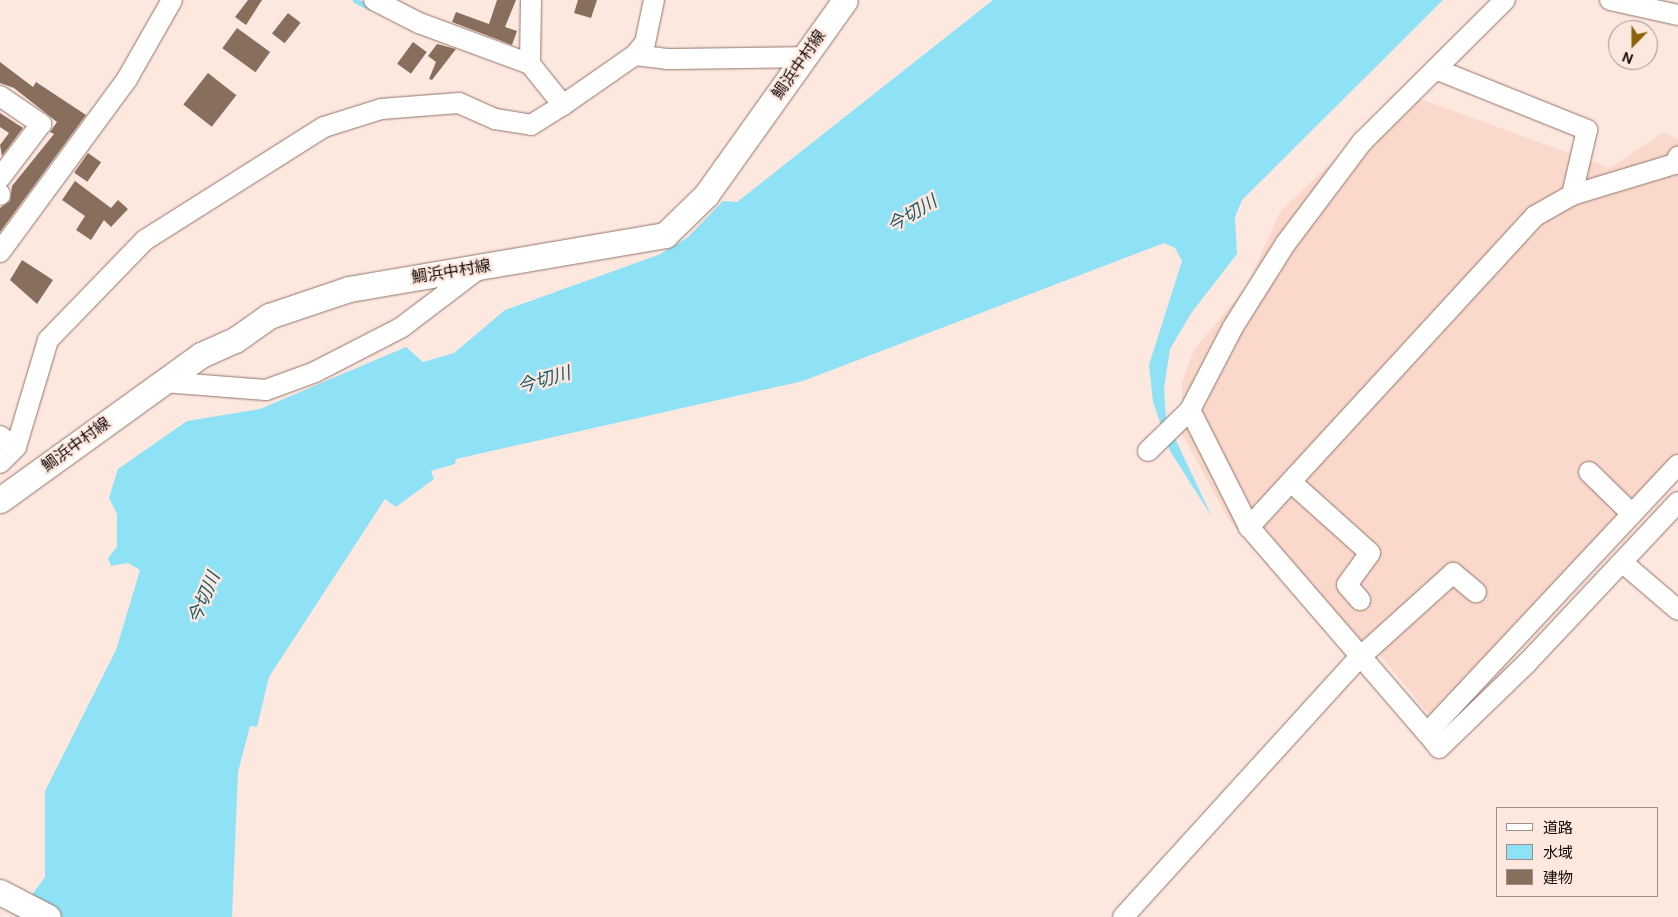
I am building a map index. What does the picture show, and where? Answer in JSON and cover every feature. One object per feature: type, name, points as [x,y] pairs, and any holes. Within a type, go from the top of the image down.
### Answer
[{"type":"main road","name":"鯛浜中村線","points":[[0,500],[164,382],[269,316],[349,290],[665,235],[706,195],[845,0]]},
{"type":"main road","points":[[0,892],[47,916]]},
{"type":"street","points":[[0,252],[127,79],[172,0]]},
{"type":"street","points":[[374,0],[419,22],[530,64],[563,105]]},
{"type":"street","points":[[530,0],[530,64]]},
{"type":"street","points":[[0,462],[16,448],[48,340],[145,240],[324,127],[381,109],[459,104],[495,119],[531,126],[635,55],[645,43],[654,0]]},
{"type":"street","points":[[1148,451],[1190,410],[1233,326],[1286,243],[1363,141],[1438,70],[1505,0]]},
{"type":"street","points":[[1623,1],[1678,15]]},
{"type":"street","points":[[635,55],[666,60],[804,57]]},
{"type":"street","points":[[1438,70],[1587,130],[1572,196]]},
{"type":"street","points":[[0,96],[41,124],[0,184]]},
{"type":"street","points":[[1250,527],[1535,216],[1572,196],[1675,164],[1678,157]]},
{"type":"street","points":[[164,382],[266,390],[315,372],[402,327],[481,267]]},
{"type":"street","points":[[1190,410],[1250,527],[1359,658],[1439,748],[1623,563],[1678,502]]},
{"type":"street","points":[[0,436],[16,448]]},
{"type":"street","points":[[1427,733],[1678,465]]},
{"type":"street","points":[[1589,472],[1632,514]]},
{"type":"street","points":[[1291,482],[1370,553],[1347,585],[1360,600]]},
{"type":"street","points":[[1623,563],[1678,610]]},
{"type":"street","points":[[1123,917],[1359,658],[1453,573],[1476,592]]},
{"type":"shaded area","points":[[1404,93],[1610,168],[1664,132],[1678,140],[1678,472],[1430,716],[1370,643],[1354,663],[1230,522],[1182,434],[1182,382],[1194,350],[1247,286],[1280,212]]},
{"type":"water","name":"今切川","points":[[993,0],[1443,0],[1242,200],[1235,217],[1237,254],[1192,312],[1170,349],[1164,388],[1166,419],[1212,517],[1170,451],[1153,402],[1149,365],[1182,261],[1175,248],[1164,243],[803,381],[456,459],[455,464],[431,471],[434,479],[396,507],[385,499],[269,677],[257,727],[250,726],[238,772],[232,917],[16,917],[45,877],[45,791],[116,650],[140,570],[128,563],[111,566],[108,558],[117,547],[117,514],[109,498],[118,469],[187,421],[260,409],[406,347],[423,362],[454,353],[505,310],[658,255],[687,238],[723,201],[737,202]]},
{"type":"building","points":[[248,0],[262,0],[246,25],[235,17]]},
{"type":"building","points":[[497,0],[516,0],[505,27],[517,31],[512,45],[452,22],[456,12],[489,24]]},
{"type":"building","points":[[578,0],[597,0],[591,18],[574,13]]},
{"type":"building","points":[[288,13],[301,23],[285,43],[272,33]]},
{"type":"building","points":[[237,28],[270,52],[255,72],[222,48]]},
{"type":"building","points":[[413,42],[427,52],[411,74],[397,64]]},
{"type":"building","points":[[437,44],[456,49],[432,80],[429,79],[436,62],[428,56]]},
{"type":"building","points":[[0,62],[33,87],[36,82],[86,115],[0,232],[0,208],[10,201],[12,186],[54,134],[50,132],[57,122],[14,88],[0,83]]},
{"type":"building","points":[[208,73],[236,95],[212,127],[183,105]]},
{"type":"building","points":[[0,113],[23,128],[2,156],[0,145],[9,133],[0,127]]},
{"type":"building","points":[[88,153],[101,162],[87,182],[74,173]]},
{"type":"building","points":[[75,181],[111,208],[118,200],[128,209],[111,227],[104,220],[91,240],[76,230],[85,216],[62,200]]},
{"type":"building","points":[[22,260],[53,280],[37,304],[10,280]]},
{"type":"waterway","points":[[355,0],[369,7]]}]
